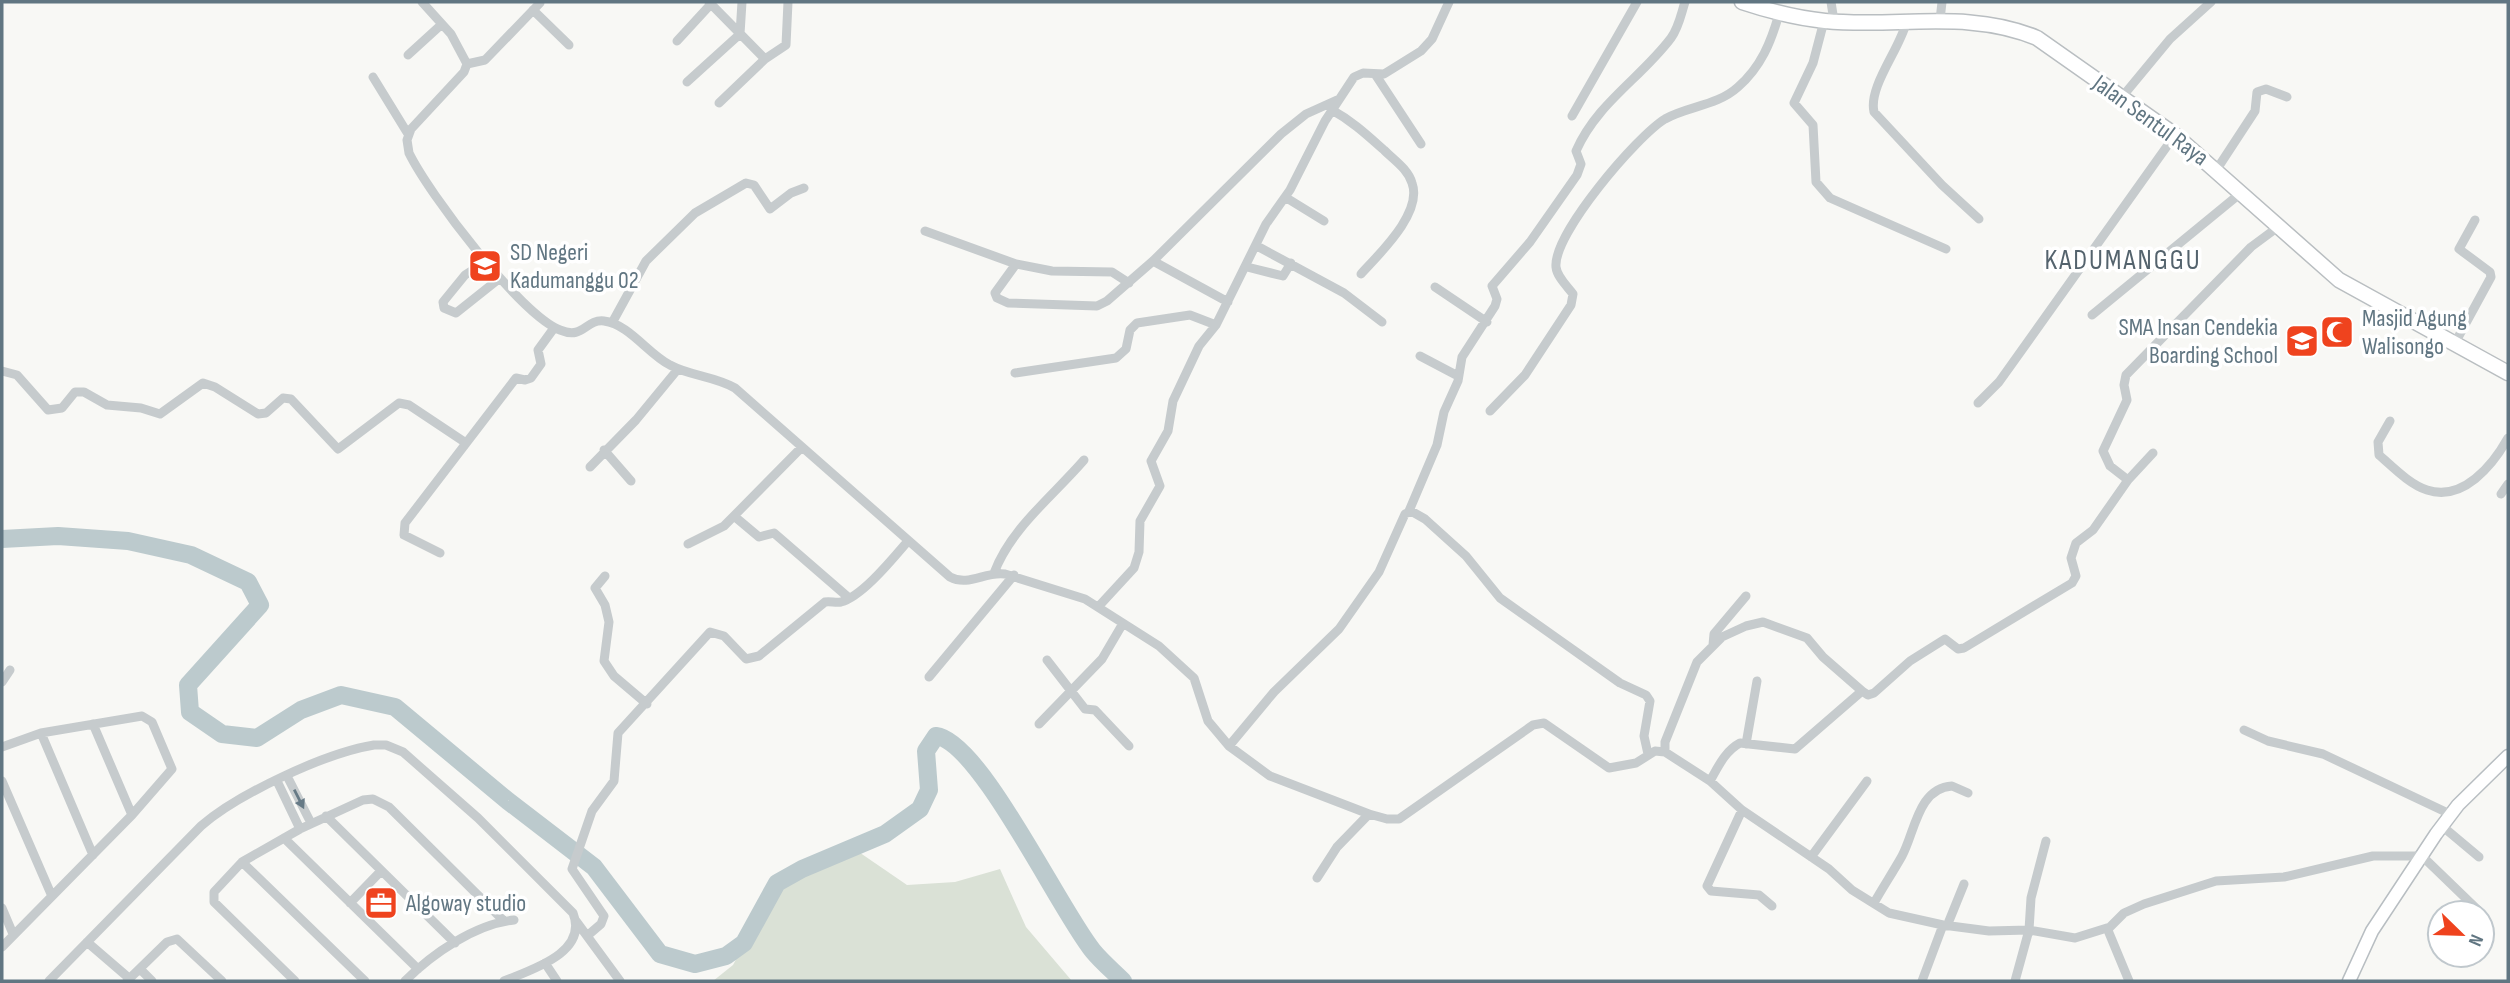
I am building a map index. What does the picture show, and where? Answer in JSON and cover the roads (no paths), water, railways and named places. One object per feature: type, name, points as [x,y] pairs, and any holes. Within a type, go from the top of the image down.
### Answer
[{"type":"main road","name":"Jalan Sentul Raya","points":[[1742,2],[1779,14],[1829,21],[1940,20],[1980,23],[2021,31],[2069,58],[2175,135],[2217,169],[2278,227],[2339,279],[2508,373]]},
{"type":"street","points":[[408,134],[464,72],[467,64],[457,44],[422,2]]},
{"type":"street","points":[[687,82],[740,34],[741,2]]},
{"type":"street","points":[[719,103],[765,59],[786,45],[788,2]]},
{"type":"street","points":[[1099,606],[1130,574],[1136,564],[1140,521],[1160,486],[1151,461],[1168,431],[1177,392],[1199,346],[1216,325],[1270,217],[1285,197],[1332,110],[1354,77],[1363,73],[1390,72],[1425,48],[1449,2]]},
{"type":"street","points":[[1572,116],[1637,2]]},
{"type":"street","points":[[1229,746],[1274,692],[1339,629],[1379,572],[1437,445],[1444,412],[1458,376],[1462,357],[1487,322],[1497,299],[1492,286],[1530,242],[1581,168],[1576,151],[1590,124],[1671,38],[1685,2]]},
{"type":"street","points":[[1831,2],[1829,21],[1794,103],[1813,125],[1816,182],[1830,198],[1946,249]]},
{"type":"street","points":[[1940,20],[1942,2]]},
{"type":"street","points":[[2122,97],[2156,55],[2211,2]]},
{"type":"street","points":[[677,41],[710,3],[765,59]]},
{"type":"street","points":[[467,64],[485,60],[536,6],[569,46]]},
{"type":"street","points":[[1490,411],[1525,375],[1572,305],[1573,294],[1557,273],[1556,260],[1577,219],[1614,168],[1644,134],[1661,122],[1719,99],[1738,87],[1765,54],[1779,14]]},
{"type":"street","points":[[1906,20],[1902,40],[1877,86],[1872,104],[1874,112],[1942,186],[1979,219]]},
{"type":"street","points":[[408,55],[442,24]]},
{"type":"street","points":[[1375,74],[1421,144]]},
{"type":"street","points":[[373,77],[408,134],[407,145],[414,162],[500,278],[526,306],[554,328],[574,334],[599,321],[612,323],[678,369],[708,376],[735,388],[956,580],[965,582],[994,573],[1014,575],[1099,606],[1122,625],[1159,646],[1189,672],[1198,685],[1208,721],[1229,746],[1270,776],[1369,814],[1399,819],[1539,723],[1552,727],[1609,768],[1636,763],[1648,754],[1665,752],[1710,782],[1742,810],[1898,917],[1989,931],[2029,930],[2075,938],[2107,928],[2124,913],[2216,881],[2284,877],[2373,856],[2422,856],[2467,899]]},
{"type":"street","points":[[2217,169],[2250,120],[2257,92],[2266,89],[2287,97]]},
{"type":"street","points":[[1016,264],[995,293],[997,298],[1008,303],[1097,306],[1129,283],[1153,261],[1281,134],[1306,114],[1338,100]]},
{"type":"street","points":[[1332,110],[1366,134],[1404,169],[1413,184],[1413,202],[1408,214],[1396,233],[1361,274]]},
{"type":"street","points":[[1978,403],[1996,386],[2175,135]]},
{"type":"street","points":[[612,323],[646,261],[695,213],[742,184],[754,185],[770,209],[791,193],[804,188]]},
{"type":"street","points":[[2092,315],[2242,192]]},
{"type":"street","points":[[1285,197],[1324,221]]},
{"type":"street","points":[[2455,344],[2491,276],[2490,272],[2459,249],[2475,220]]},
{"type":"street","points":[[2128,480],[2110,466],[2103,451],[2127,400],[2124,385],[2126,375],[2250,247],[2278,227]]},
{"type":"street","points":[[925,231],[1016,264],[1052,271],[1112,272],[1129,283]]},
{"type":"street","points":[[1257,246],[1344,293],[1382,322]]},
{"type":"street","points":[[487,261],[465,275],[443,302],[444,308],[456,313],[500,278]]},
{"type":"street","points":[[1153,261],[1228,302]]},
{"type":"street","points":[[1247,267],[1283,276],[1291,263]]},
{"type":"street","points":[[1436,287],[1487,322]]},
{"type":"street","points":[[1015,373],[1116,358],[1126,349],[1130,330],[1137,323],[1190,315],[1216,325]]},
{"type":"street","points":[[440,553],[407,537],[403,528],[516,378],[525,380],[536,372],[541,363],[538,350],[554,328]]},
{"type":"street","points":[[1420,356],[1458,376]]},
{"type":"street","points":[[590,467],[636,420],[678,369]]},
{"type":"street","points":[[2,371],[17,375],[48,410],[62,408],[75,392],[84,392],[107,405],[141,408],[160,414],[203,383],[215,387],[258,414],[287,397],[338,449],[396,404],[404,403],[466,443]]},
{"type":"street","points":[[2390,421],[2378,442],[2379,455],[2414,483],[2430,491],[2456,489],[2473,480],[2490,465],[2508,438]]},
{"type":"street","points":[[688,544],[715,533],[802,447]]},
{"type":"street","points":[[604,450],[631,481]]},
{"type":"street","points":[[1665,752],[1665,742],[1697,662],[1713,645],[1733,631],[1763,622],[1807,638],[1823,657],[1868,695],[1945,639],[1958,649],[1964,648],[2072,583],[2076,576],[2071,558],[2076,543],[2107,514],[2128,480],[2153,453]]},
{"type":"street","points":[[994,573],[1006,548],[1084,460]]},
{"type":"street","points":[[2501,494],[2508,484]]},
{"type":"street","points":[[1409,511],[1425,519],[1466,556],[1509,606],[1620,683],[1646,695],[1650,701],[1644,736],[1648,754]]},
{"type":"street","points":[[734,516],[760,537],[774,533],[849,598]]},
{"type":"street","points":[[587,936],[601,924],[604,916],[572,869],[592,811],[614,781],[618,733],[710,632],[719,632],[740,654],[750,660],[775,645],[825,602],[841,602],[849,598],[883,569],[908,541]]},
{"type":"street","points":[[929,677],[1014,575]]},
{"type":"street","points":[[604,576],[595,588],[605,605],[609,622],[603,649],[604,661],[614,676],[647,704]]},
{"type":"street","points":[[1713,645],[1714,634],[1746,596]]},
{"type":"street","points":[[1039,724],[1102,659],[1122,625]]},
{"type":"street","points":[[1047,660],[1086,710],[1096,710],[1129,746]]},
{"type":"street","points":[[2,682],[10,670]]},
{"type":"street","points":[[1745,744],[1757,681]]},
{"type":"street","points":[[1710,782],[1737,744],[1796,749],[1862,691]]},
{"type":"street","points":[[2,747],[41,733],[146,716],[152,722],[171,765],[169,775],[132,815],[51,894],[2,947]]},
{"type":"street","points":[[93,724],[132,815]]},
{"type":"street","points":[[2244,730],[2268,741],[2298,746],[2357,768],[2450,814]]},
{"type":"street","points":[[41,733],[93,855]]},
{"type":"street","points":[[49,981],[214,816],[237,800],[287,776],[363,747],[386,745],[403,752],[478,818],[565,903],[620,981]]},
{"type":"street","points":[[2349,981],[2366,941],[2450,814],[2508,756]]},
{"type":"street","points":[[287,776],[311,823]]},
{"type":"street","points":[[2,781],[51,894]]},
{"type":"street","points":[[277,781],[300,829]]},
{"type":"street","points":[[1811,857],[1867,781]]},
{"type":"street","points":[[1874,903],[1903,854],[1918,815],[1933,792],[1952,786],[1968,793]]},
{"type":"street","points":[[295,981],[214,902],[214,892],[242,862],[311,823],[363,800],[381,801],[509,921],[455,943],[405,981]]},
{"type":"street","points":[[1742,810],[1707,886],[1711,891],[1759,895],[1772,906]]},
{"type":"street","points":[[1317,878],[1337,847],[1369,814]]},
{"type":"street","points":[[326,816],[455,943]]},
{"type":"street","points":[[2442,826],[2479,857]]},
{"type":"street","points":[[284,838],[418,969]]},
{"type":"street","points":[[2015,981],[2029,930],[2031,898],[2046,841]]},
{"type":"street","points":[[242,862],[365,981]]},
{"type":"street","points":[[351,903],[382,871]]},
{"type":"street","points":[[1922,981],[1964,884]]},
{"type":"street","points":[[2,908],[13,934]]},
{"type":"street","points":[[504,981],[545,963],[568,946],[576,921]]},
{"type":"street","points":[[2107,928],[2129,981]]},
{"type":"street","points":[[87,942],[129,980],[167,942],[177,939],[222,981]]},
{"type":"street","points":[[545,963],[557,981]]},
{"type":"street","points":[[140,969],[152,981]]},
{"type":"waterway","points":[[2,539],[58,536],[128,541],[191,555],[248,582],[260,605],[188,685],[190,712],[222,734],[257,738],[301,710],[341,695],[395,707],[508,801],[594,867],[660,954],[695,964],[726,956],[744,943],[777,883],[802,869],[885,834],[920,809],[929,790],[926,751],[936,736],[954,745],[974,766],[1019,830],[1096,955],[1123,981]]},
{"type":"place","name":"SD Negeri Kadumanggu 02","points":[[485,266]]},
{"type":"place","name":"Masjid Agung Walisongo","points":[[2337,332]]},
{"type":"place","name":"SMA Insan Cendekia Boarding School","points":[[2302,341]]},
{"type":"place","name":"Algoway studio","points":[[381,903]]},
{"type":"district","name":"KADUMANGGU","points":[[2123,259]]}]
